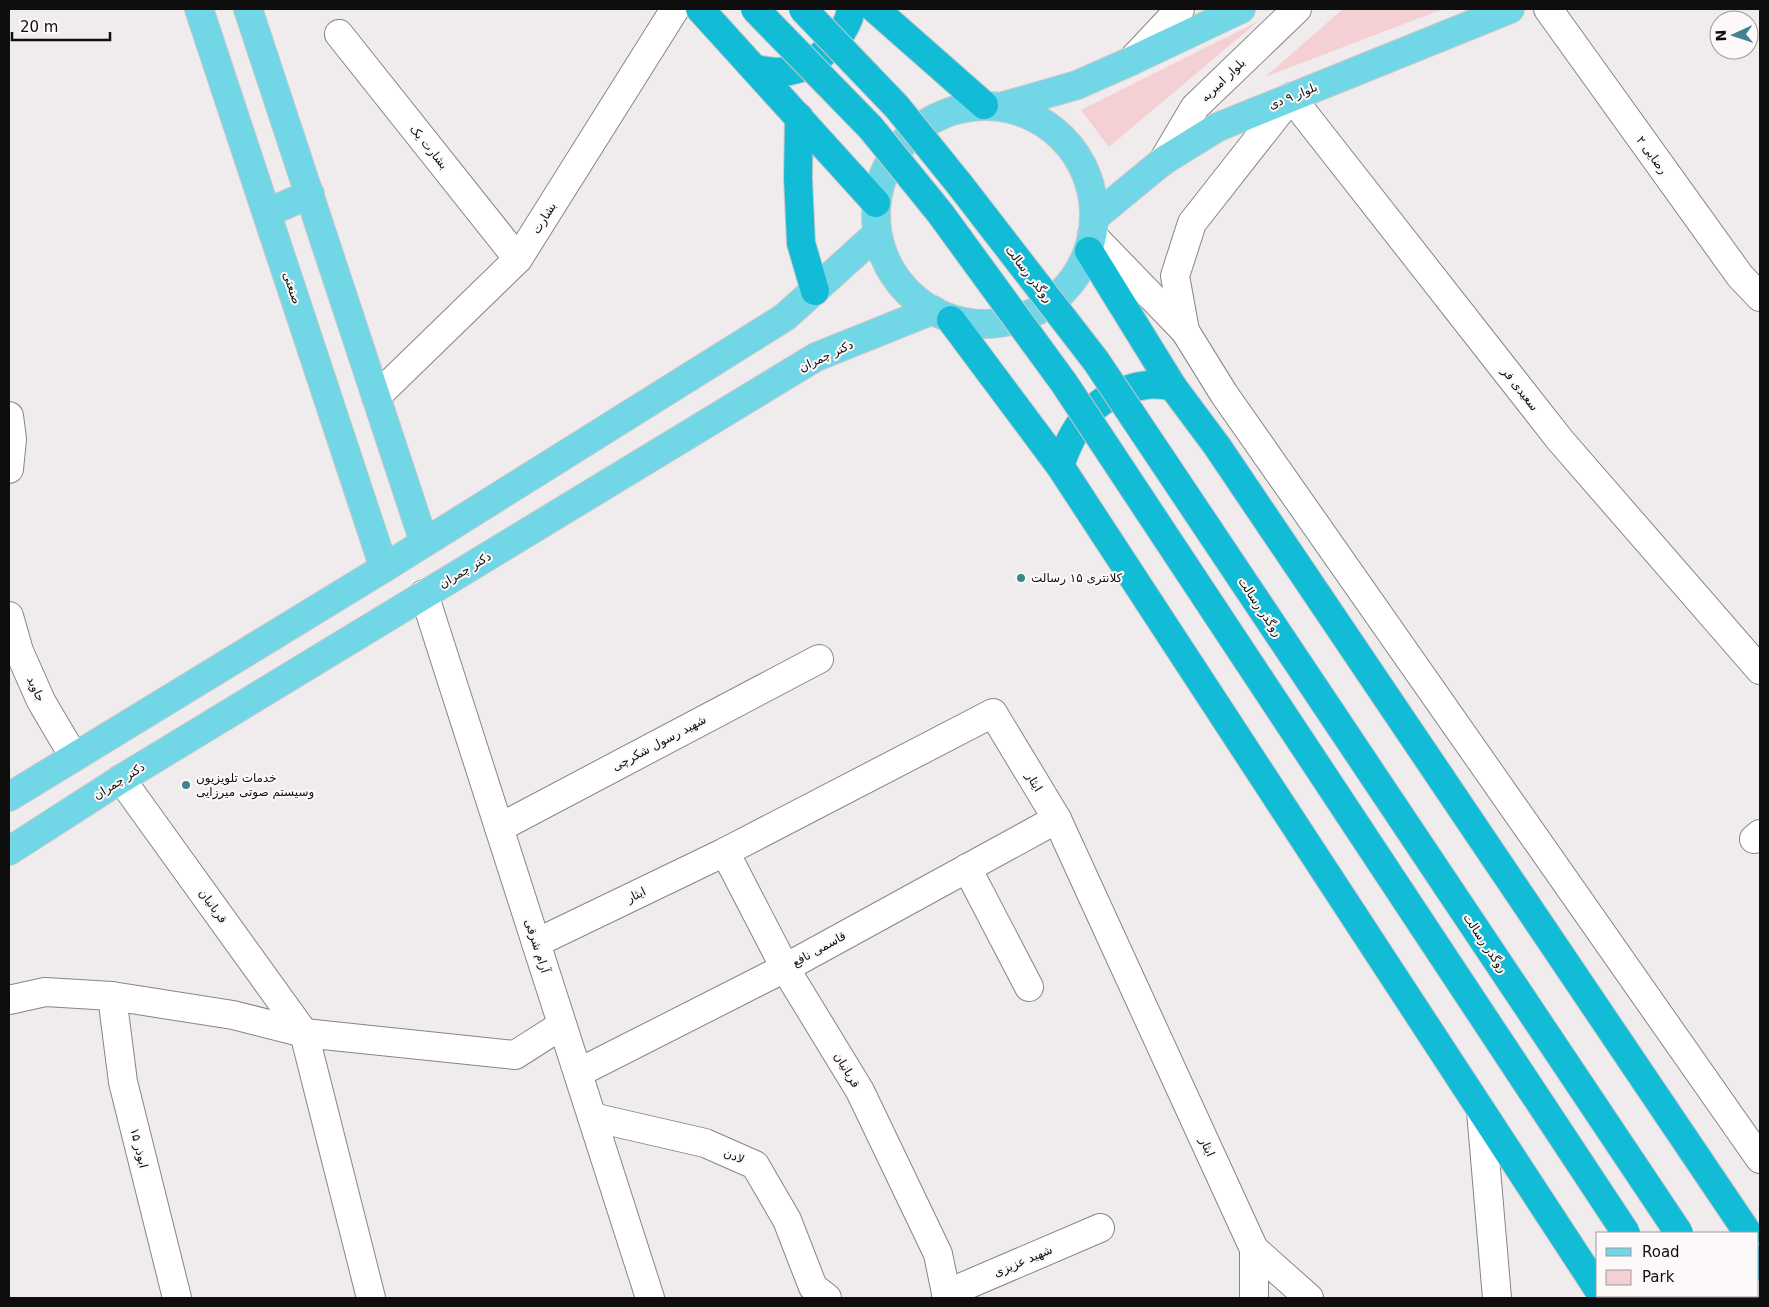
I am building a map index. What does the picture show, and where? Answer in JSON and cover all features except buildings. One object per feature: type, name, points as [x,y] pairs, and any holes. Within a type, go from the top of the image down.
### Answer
[{"type":"highway","points":[[700,9],[876,203]]},
{"type":"highway","points":[[755,9],[884,144],[940,213],[1064,383],[1625,1232]]},
{"type":"highway","name":"روگذر رسالت","points":[[803,9],[896,106],[960,185],[1096,361],[1678,1232]]},
{"type":"highway","points":[[755,70],[786,71],[807,65],[824,53],[841,33],[852,9]]},
{"type":"highway","points":[[875,9],[994,105]]},
{"type":"highway","points":[[800,117],[798,178],[801,243],[815,290]]},
{"type":"highway","points":[[1092,234],[1173,387],[1229,463],[1747,1232]]},
{"type":"highway","points":[[942,315],[1060,466],[1596,1286]]},
{"type":"highway","points":[[1060,466],[1066,448],[1075,431],[1103,399],[1139,386],[1159,383],[1173,387]]},
{"type":"main road","name":"صنعتی","points":[[199,9],[384,568]]},
{"type":"main road","points":[[248,9],[424,542]]},
{"type":"main road","points":[[994,105],[1022,111],[1052,128],[1076,152],[1090,184],[1092,234],[1073,282],[1049,305],[1018,320],[985,325],[942,315],[903,287],[886,263],[877,234],[876,203],[884,172],[901,145],[924,123],[953,110],[994,105],[1077,85],[1241,9]]},
{"type":"main road","name":"بلوار ۹ دی","points":[[1092,234],[1162,161],[1218,127],[1510,9]]},
{"type":"main road","points":[[267,213],[310,194]]},
{"type":"main road","points":[[9,797],[384,568],[785,317],[877,234]]},
{"type":"main road","name":"دکتر چمران","points":[[9,851],[121,779],[816,357],[942,315]]},
{"type":"street","name":"بشارت","points":[[376,397],[518,259],[675,9]]},
{"type":"street","points":[[1129,62],[1180,9]]},
{"type":"street","name":"بلوار امیریه","points":[[1162,161],[1195,107],[1297,9]]},
{"type":"street","name":"رضایی ۲","points":[[1548,9],[1735,268],[1760,297]]},
{"type":"street","name":"بشارت یک","points":[[339,34],[518,259]]},
{"type":"street","points":[[1185,331],[1174,276],[1192,223],[1291,97]]},
{"type":"street","name":"سعیدی فر","points":[[1291,97],[1560,440],[1760,670]]},
{"type":"street","points":[[1092,234],[1185,331],[1224,394],[1760,1159]]},
{"type":"street","points":[[9,416],[12,438],[9,469]]},
{"type":"street","name":"آرام شرقی","points":[[424,594],[650,1298]]},
{"type":"street","name":"جاوید","points":[[9,616],[19,651],[41,701],[74,757]]},
{"type":"street","name":"شهید رسول شکرچی","points":[[499,828],[819,659]]},
{"type":"street","name":"ایثار","points":[[536,943],[725,852],[992,713],[1057,819],[1254,1249],[1309,1298]]},
{"type":"street","name":"قربانیان","points":[[121,779],[304,1033],[370,1298]]},
{"type":"street","name":"قاسمی نافع","points":[[578,1073],[785,968],[1057,819]]},
{"type":"street","name":"قربانیان","points":[[725,852],[785,968],[860,1091],[938,1254],[946,1296]]},
{"type":"street","points":[[967,868],[1029,987]]},
{"type":"street","points":[[9,1000],[45,992],[112,996],[233,1015],[304,1033],[515,1055],[562,1025]]},
{"type":"street","name":"ابوذر ۱۵","points":[[112,996],[123,1082],[177,1298]]},
{"type":"street","points":[[1482,1111],[1496,1298]]},
{"type":"street","name":"لادن","points":[[592,1117],[705,1144],[755,1165],[787,1220],[813,1287],[827,1298]]},
{"type":"street","name":"شهید عزیزی","points":[[946,1296],[1100,1228]]},
{"type":"street","points":[[1254,1249],[1254,1298]]},
{"type":"green space","points":[[1343,9],[1443,9],[1265,77]]},
{"type":"green space","points":[[1257,22],[1109,147],[1081,110]]},
{"type":"place","name":"کلانتری ۱۵ رسالت","points":[[1021,578]]},
{"type":"place","name":"خدمات تلویزیون وسیستم صوتی میرزایی","points":[[186,785]]}]
